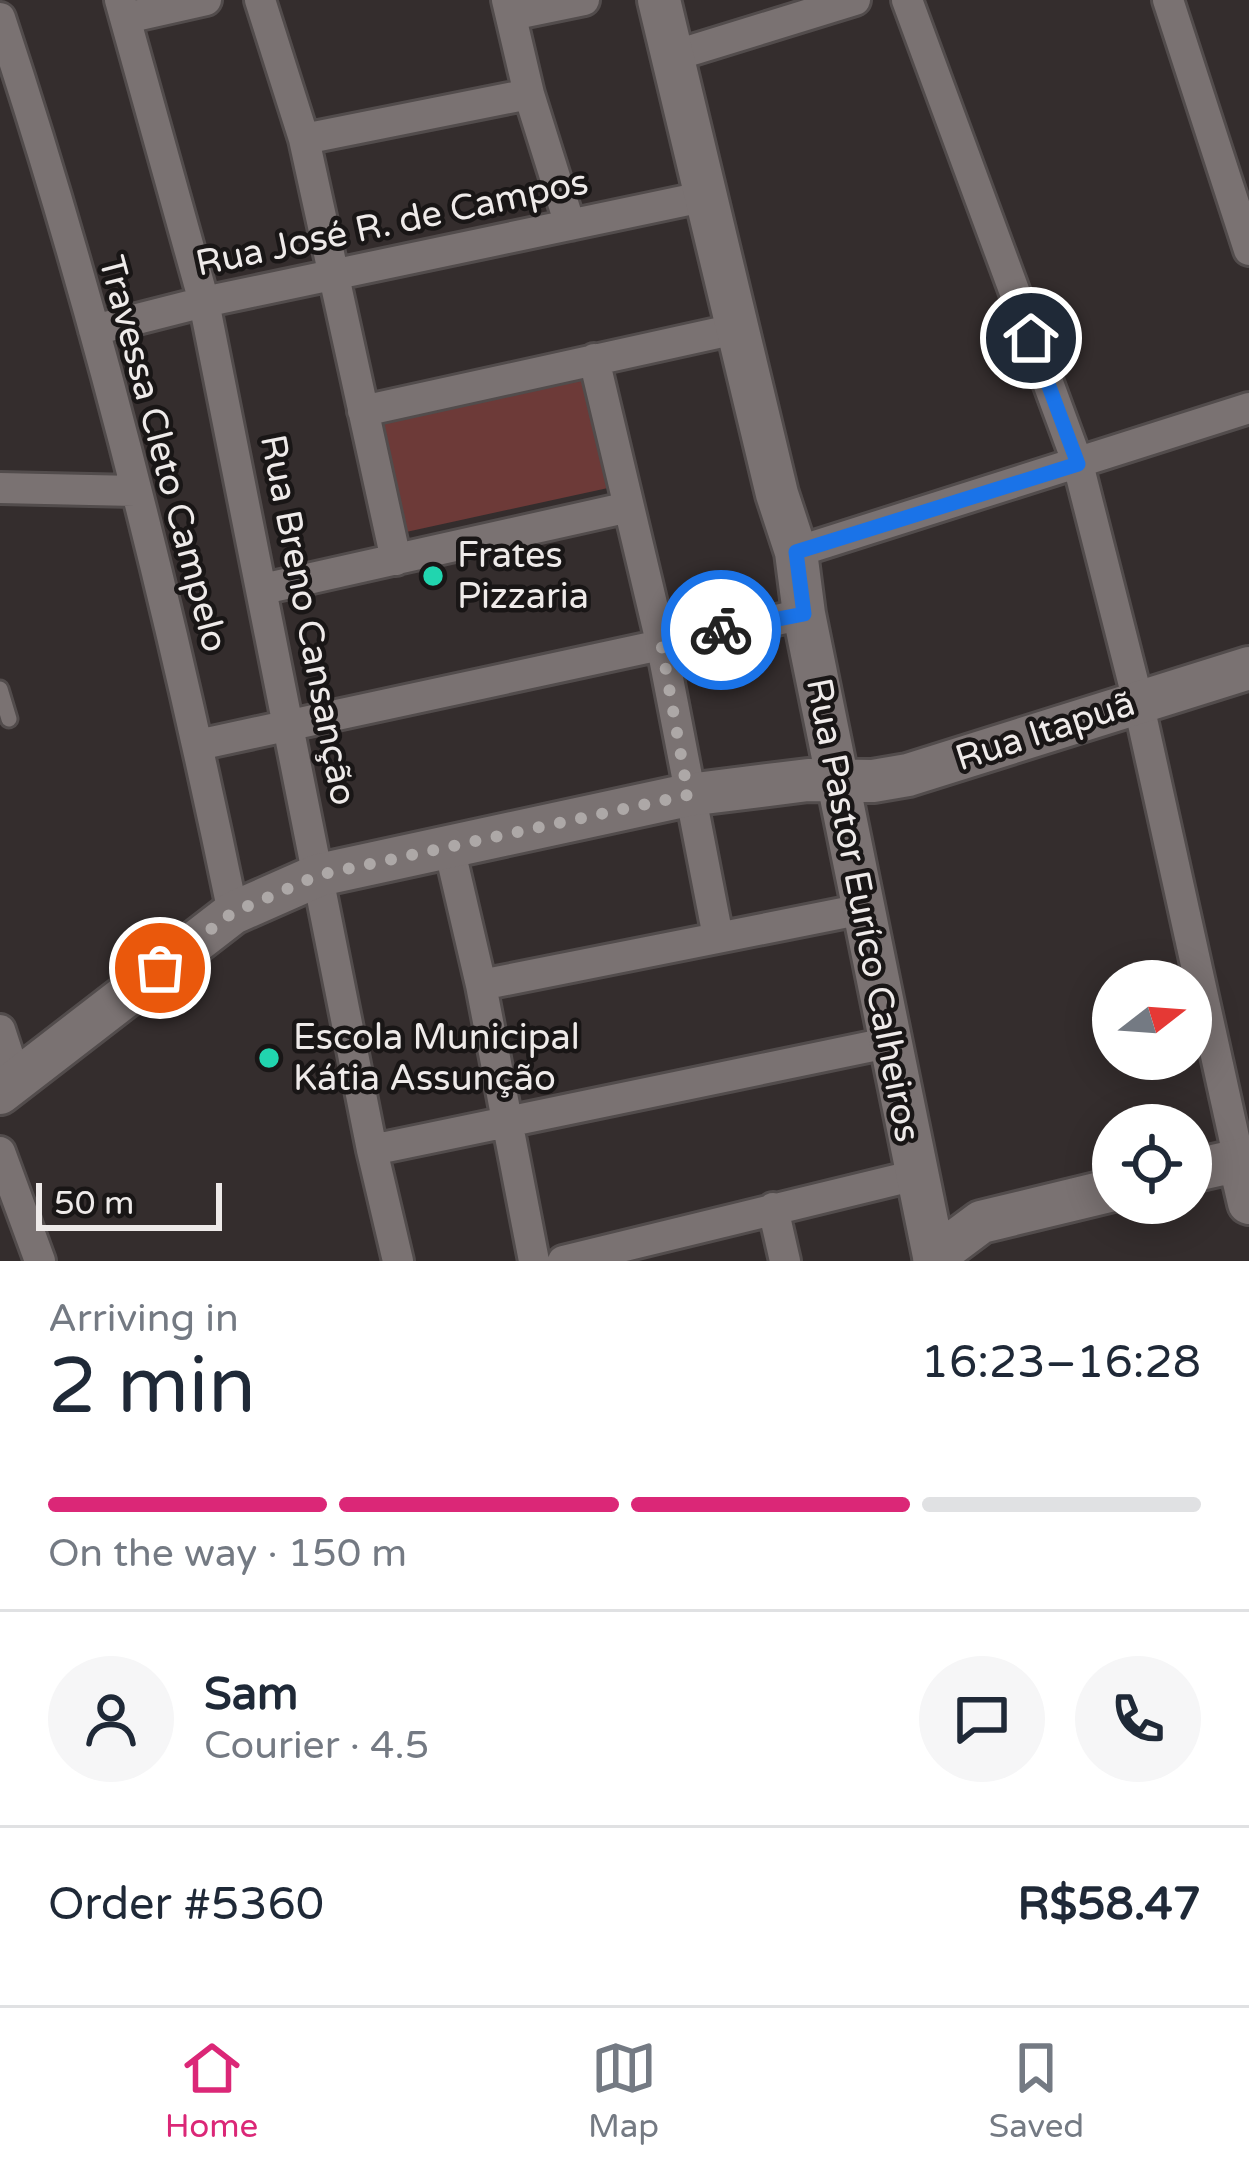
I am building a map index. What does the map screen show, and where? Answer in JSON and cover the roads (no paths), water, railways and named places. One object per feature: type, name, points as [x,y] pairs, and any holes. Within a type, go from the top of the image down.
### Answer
[{"type":"main road","name":"Rua Pastor Euríco Calheiros","points":[[659,0],[796,552],[804,614],[934,1259]]},
{"type":"main road","name":"Rua Itapuã","points":[[8,1086],[232,913],[319,875],[688,795],[791,781],[908,775],[1249,668]]},
{"type":"main road","points":[[1212,1167],[1244,1159],[1249,1203]]},
{"type":"main road","points":[[920,1193],[948,1220],[981,1222],[1092,1195]]},
{"type":"main road","points":[[934,1259],[981,1222]]},
{"type":"street","points":[[123,9],[206,0]]},
{"type":"street","points":[[260,0],[304,139],[337,274],[396,560]]},
{"type":"street","points":[[571,225],[529,94],[509,8],[584,0]]},
{"type":"street","points":[[673,56],[855,0]]},
{"type":"street","points":[[907,0],[1078,464],[1244,1159]]},
{"type":"street","points":[[1168,0],[1249,250]]},
{"type":"street","name":"Rua Breno Cansanção","points":[[123,9],[204,302],[398,1261]]},
{"type":"street","name":"Travessa Cleto Campelo","points":[[0,18],[94,330],[198,746],[232,913]]},
{"type":"street","points":[[304,139],[529,94]]},
{"type":"street","name":"Rua José R. de Campos","points":[[94,330],[204,302],[707,196]]},
{"type":"street","points":[[363,410],[740,328]]},
{"type":"street","points":[[594,359],[661,642],[718,937]]},
{"type":"street","points":[[796,552],[1249,408]]},
{"type":"street","points":[[0,488],[135,491]]},
{"type":"street","points":[[263,589],[629,507]]},
{"type":"street","points":[[198,746],[804,614]]},
{"type":"street","points":[[449,847],[482,986],[534,1261]]},
{"type":"street","points":[[482,986],[863,909]]},
{"type":"street","points":[[0,1030],[8,1086]]},
{"type":"street","points":[[372,1150],[892,1042]]},
{"type":"street","points":[[0,1152],[40,1261]]},
{"type":"street","points":[[563,1261],[773,1208],[920,1193]]},
{"type":"street","points":[[773,1208],[785,1261]]},
{"type":"lane","points":[[0,689],[9,719]]},
{"type":"place","name":"Frates Pizzaria","points":[[433,576]]},
{"type":"place","name":"Escola Municipal Kátia Assunção","points":[[269,1058]]}]
